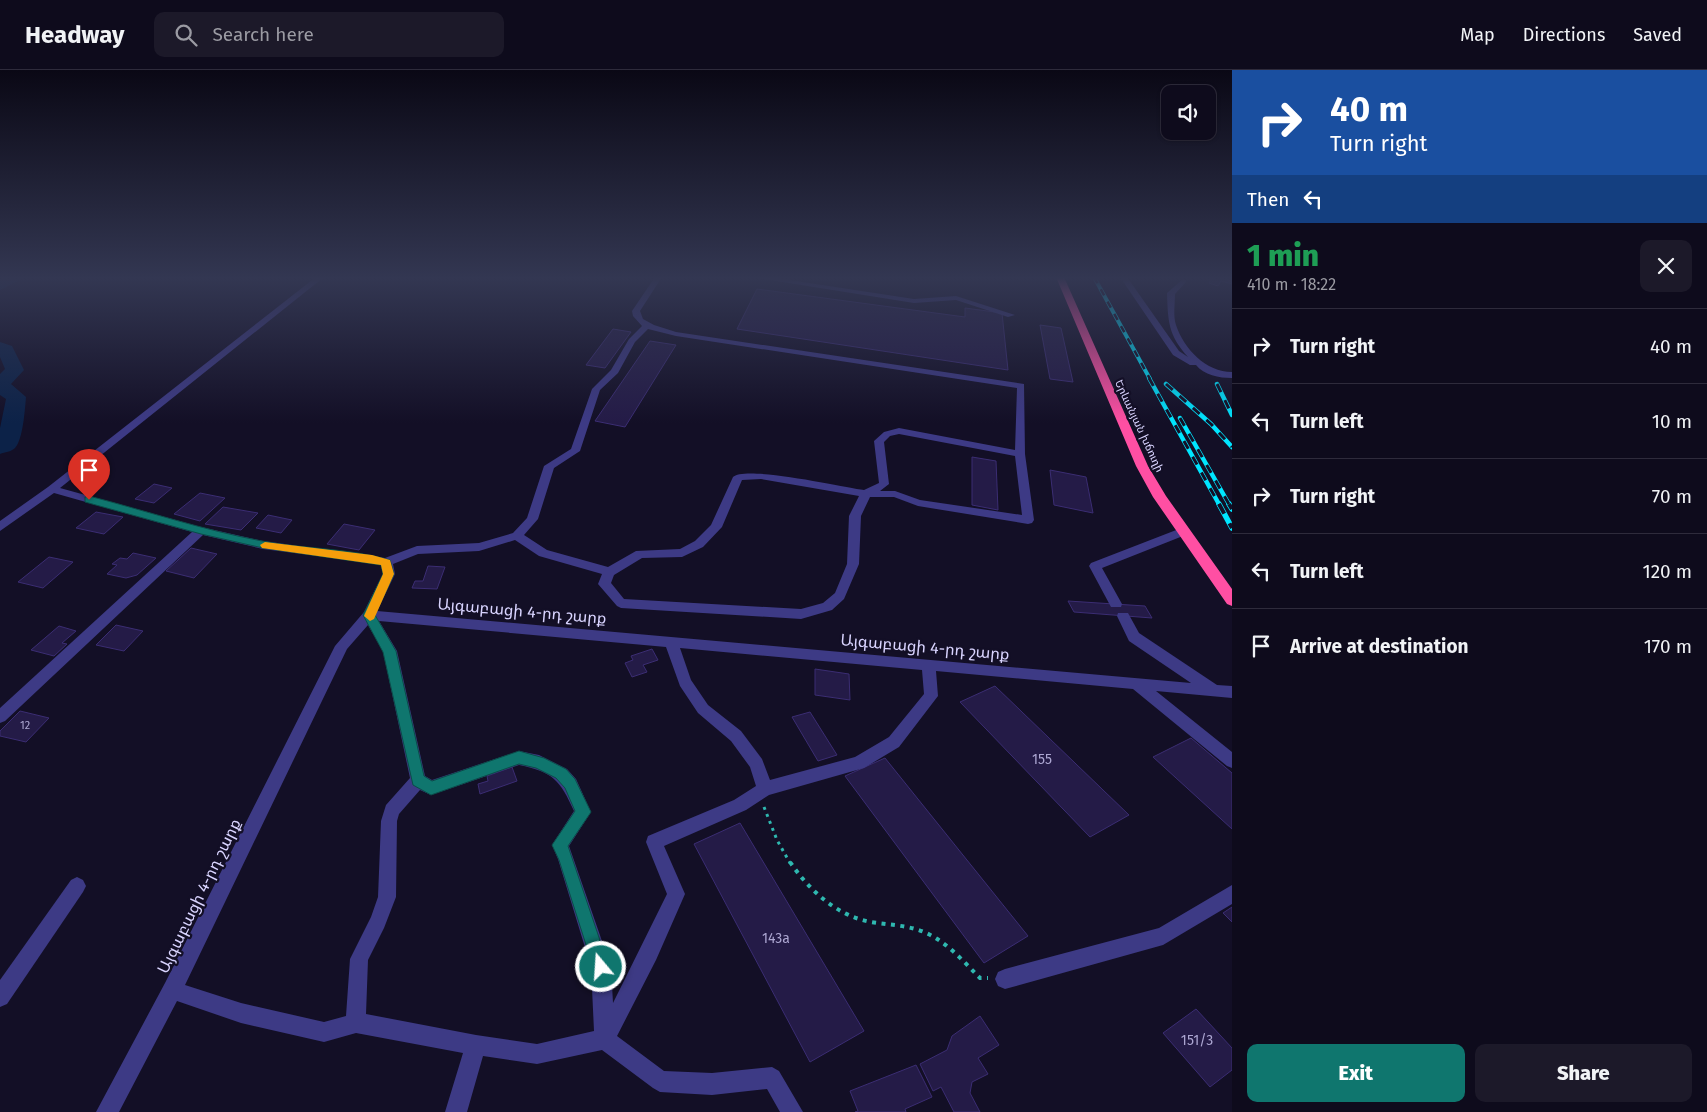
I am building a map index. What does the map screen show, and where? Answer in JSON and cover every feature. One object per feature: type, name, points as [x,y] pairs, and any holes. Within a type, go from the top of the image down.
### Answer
[{"type":"highway","name":"Երևանյան խճուղի","points":[[1081,326],[1142,466],[1160,497],[1232,600]]},
{"type":"street","points":[[0,527],[52,489],[259,326]]},
{"type":"street","points":[[52,489],[201,531],[263,545],[386,562],[417,550],[479,547],[518,536],[532,519],[549,466],[575,451],[596,389],[615,370],[632,341],[646,326]]},
{"type":"street","points":[[649,326],[676,334],[1021,386],[1020,454],[1028,520],[918,504],[895,494],[866,494],[761,476],[738,477],[716,527],[699,544],[682,553],[640,554],[609,572],[604,584],[621,603],[801,614],[827,607],[840,596],[853,564],[855,516],[866,494],[884,484],[879,441],[887,434],[899,431],[1020,454]]},
{"type":"street","points":[[1157,326],[1176,353],[1204,369],[1229,376]]},
{"type":"street","points":[[1173,326],[1184,347],[1204,369]]},
{"type":"street","points":[[0,717],[201,531]]},
{"type":"street","points":[[1184,531],[1095,566],[1134,637],[1214,690]]},
{"type":"street","points":[[518,536],[543,553],[609,572]]},
{"type":"street","points":[[386,562],[389,574],[369,615],[390,651],[418,780],[431,788],[519,758],[539,762],[561,774],[570,784],[583,812],[560,845],[566,858],[601,967],[605,1039],[660,1081],[712,1084],[772,1078],[792,1112]]},
{"type":"street","name":"Այգաբացի 4-րդ շարք","points":[[107,1112],[172,990],[342,646],[369,615],[1232,692]]},
{"type":"street","points":[[672,642],[689,689],[703,709],[736,736],[757,764],[763,790]]},
{"type":"street","points":[[605,1039],[649,953],[676,894],[654,842],[740,805],[763,790],[859,763],[894,742],[931,696],[930,665]]},
{"type":"street","points":[[1136,683],[1232,761]]},
{"type":"street","points":[[356,1023],[359,959],[378,922],[386,897],[389,821],[392,810],[418,780]]},
{"type":"street","points":[[0,997],[77,886]]},
{"type":"street","points":[[1005,979],[1163,936],[1232,894]]},
{"type":"street","points":[[172,990],[241,1013],[324,1032],[356,1023],[537,1054],[605,1039]]},
{"type":"street","points":[[456,1112],[476,1045]]},
{"type":"path","points":[[763,790],[768,824],[794,868],[815,894],[853,917],[923,932],[948,947],[980,978],[1005,979]]},
{"type":"building","points":[[739,326],[1003,326],[1008,370],[737,329]]},
{"type":"building","points":[[1040,326],[1061,328],[1073,382],[1050,379]]},
{"type":"building","points":[[613,329],[631,332],[605,368],[586,365]]},
{"type":"building","points":[[650,341],[676,345],[625,427],[595,421]]},
{"type":"building","points":[[972,457],[996,461],[998,510],[972,505]]},
{"type":"building","points":[[1050,470],[1086,477],[1093,513],[1054,505]]},
{"type":"building","points":[[154,484],[172,488],[154,503],[135,499]]},
{"type":"building","points":[[200,493],[225,498],[200,521],[174,514]]},
{"type":"building","points":[[223,507],[258,513],[241,530],[205,524]]},
{"type":"building","points":[[96,512],[123,517],[104,534],[76,528]]},
{"type":"building","points":[[268,515],[292,520],[281,533],[256,528]]},
{"type":"building","points":[[344,524],[375,530],[359,550],[327,544]]},
{"type":"building","points":[[191,548],[217,554],[194,578],[166,571]]},
{"type":"building","points":[[133,553],[156,558],[137,575],[126,578],[107,574],[117,565],[112,564],[120,558],[127,559]]},
{"type":"building","points":[[49,557],[73,562],[43,588],[18,582]]},
{"type":"building","points":[[428,566],[445,567],[437,589],[412,588],[415,581],[423,581]]},
{"type":"building","points":[[1068,601],[1145,606],[1152,618],[1074,612]]},
{"type":"building","points":[[116,625],[143,631],[124,651],[96,645]]},
{"type":"building","points":[[59,626],[76,631],[62,643],[67,644],[54,656],[31,650]]},
{"type":"building","points":[[652,649],[658,660],[643,665],[647,672],[632,677],[625,663],[633,660],[631,656]]},
{"type":"building","points":[[815,669],[849,674],[850,700],[815,695]]},
{"type":"building","points":[[995,686],[1129,815],[1090,837],[960,702]]},
{"type":"building","points":[[20,711],[49,718],[26,742],[0,736],[0,731]]},
{"type":"building","points":[[810,712],[837,755],[818,761],[792,717]]},
{"type":"building","points":[[1191,738],[1232,773],[1232,829],[1153,757]]},
{"type":"building","points":[[885,758],[1028,936],[984,963],[845,776]]},
{"type":"building","points":[[512,767],[517,781],[480,794],[478,784],[488,781],[487,776]]},
{"type":"building","points":[[740,823],[864,1031],[810,1062],[694,844]]},
{"type":"building","points":[[1232,907],[1232,922],[1223,913]]},
{"type":"building","points":[[1196,1009],[1232,1048],[1232,1070],[1210,1087],[1163,1033]]},
{"type":"building","points":[[980,1016],[999,1045],[978,1058],[988,1074],[972,1082],[970,1093],[980,1112],[954,1112],[941,1087],[933,1091],[920,1064],[947,1050],[952,1036]]},
{"type":"building","points":[[916,1065],[932,1097],[905,1109],[906,1112],[855,1112],[858,1111],[850,1091]]},
{"type":"waterway","points":[[0,347],[6,350],[15,370],[0,384]]},
{"type":"waterway","points":[[0,386],[16,397],[13,419],[6,445],[0,447]]},
{"type":"railway","points":[[1121,326],[1150,379]]},
{"type":"railway","points":[[1149,378],[1220,506]]},
{"type":"railway","points":[[1166,384],[1211,424],[1232,447]]},
{"type":"railway","points":[[1217,384],[1232,415]]},
{"type":"railway","points":[[1180,418],[1230,506]]},
{"type":"railway","points":[[1219,504],[1232,528]]},
{"type":"railway","points":[[1229,504],[1232,509]]},
{"type":"slow traffic","points":[[265,545],[386,562],[389,574],[370,616]]},
{"type":"route","points":[[89,500],[201,531],[263,545],[386,562],[389,574],[369,615],[390,651],[418,780],[431,788],[519,758],[539,762],[561,774],[570,784],[583,812],[560,845],[566,858],[601,967]]}]
